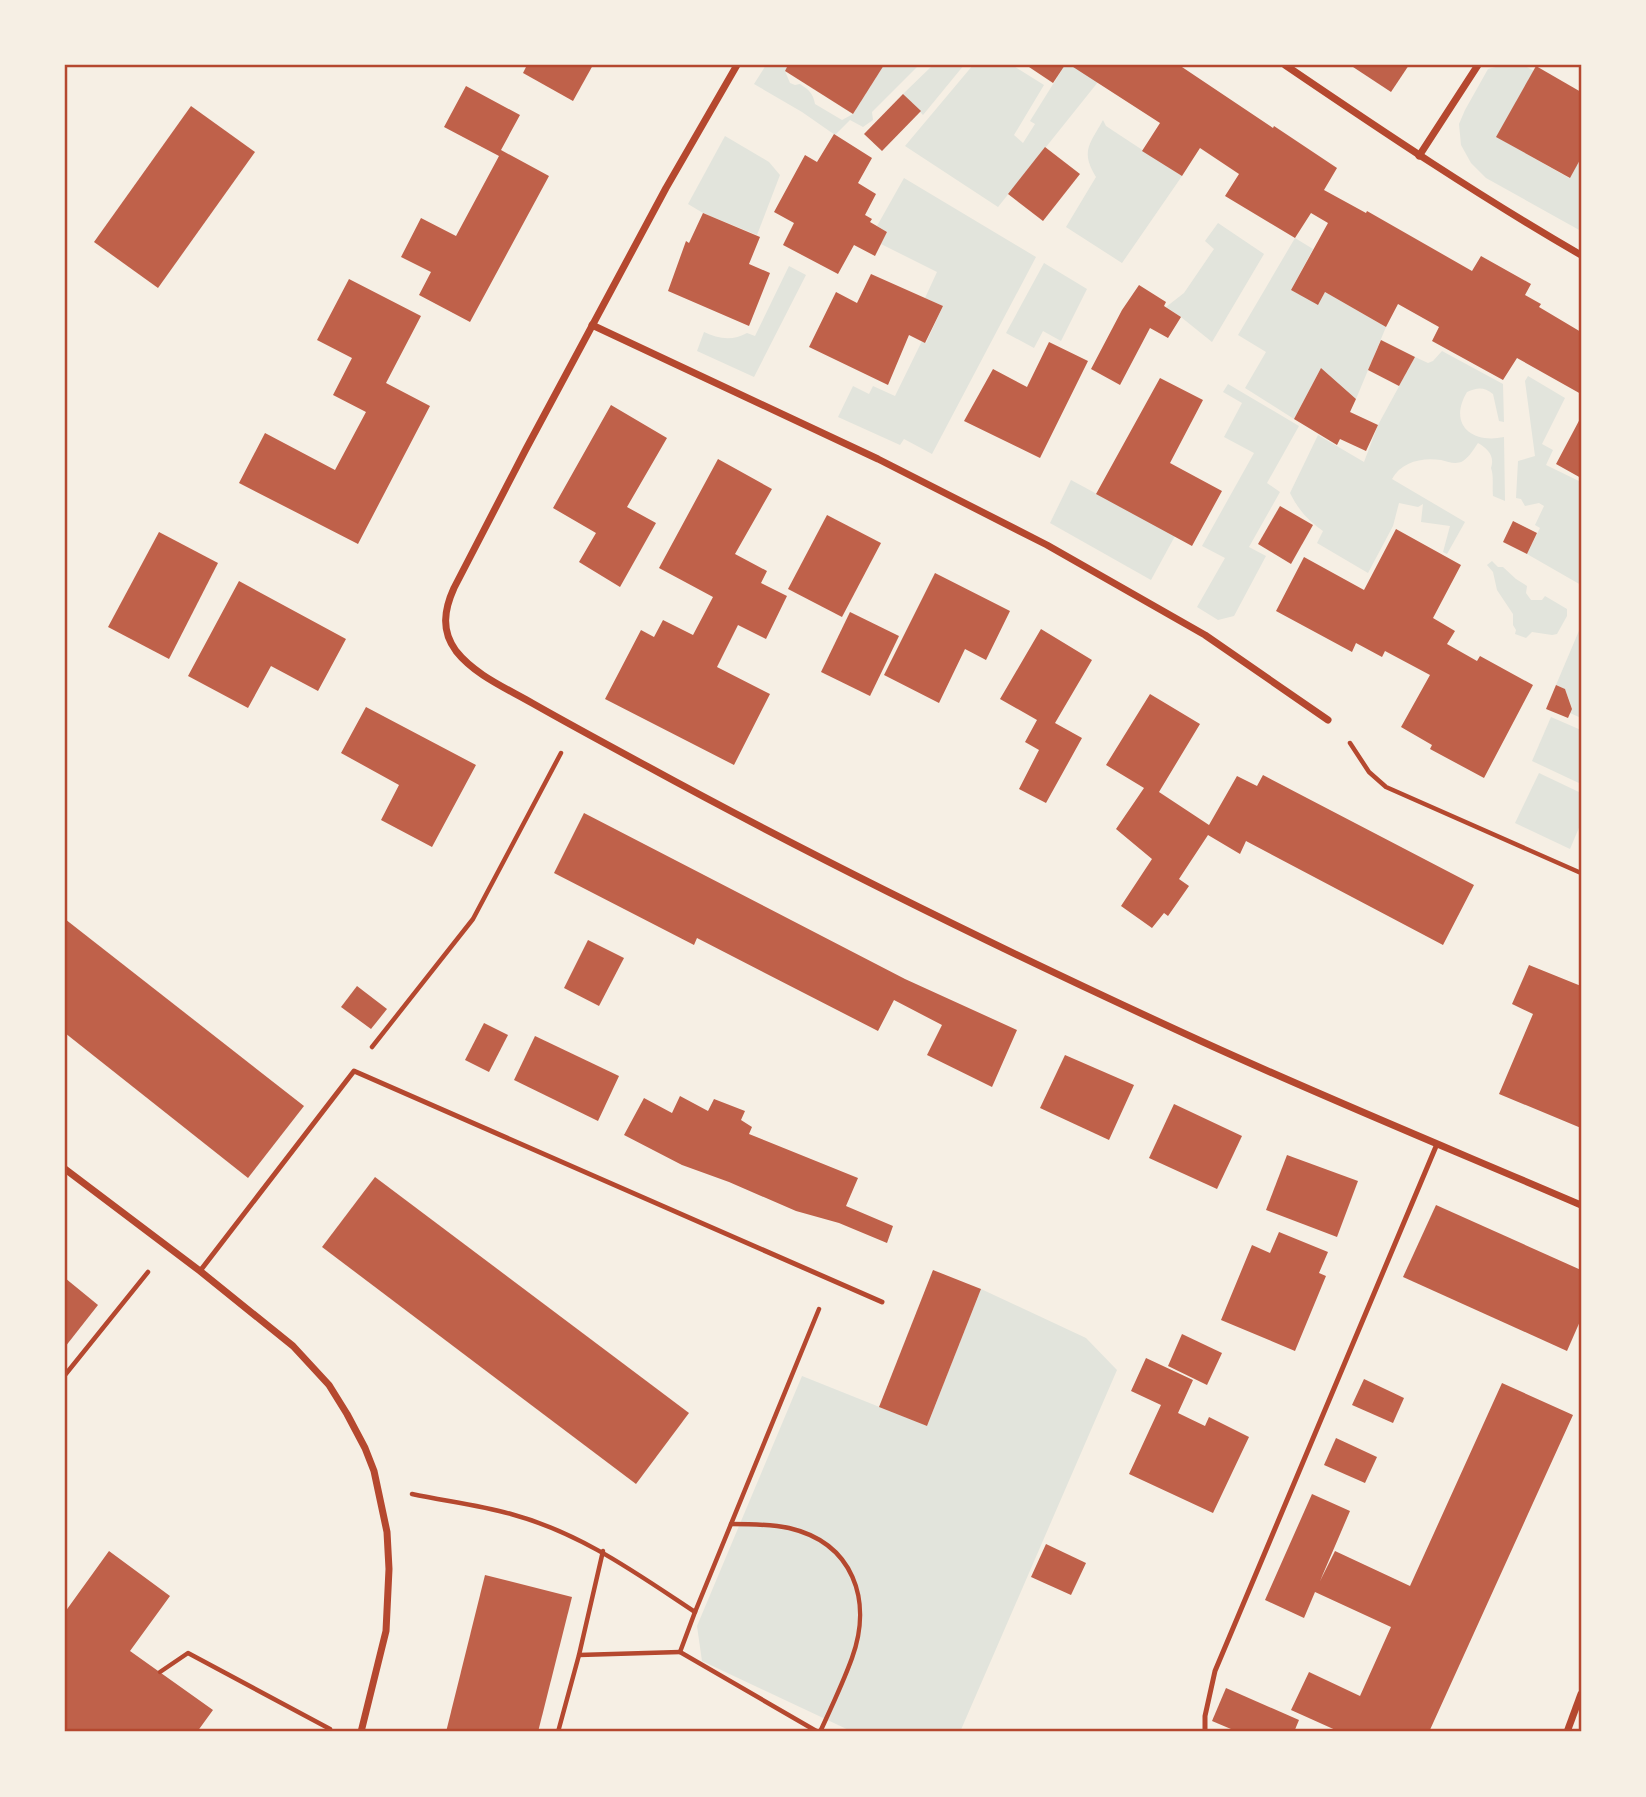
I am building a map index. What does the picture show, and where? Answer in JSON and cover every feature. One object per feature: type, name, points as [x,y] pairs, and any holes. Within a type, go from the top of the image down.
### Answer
[{"type":"street","points":[[737,65],[666,188],[468,559],[447,604],[445,621],[448,638],[457,652],[486,677],[740,817],[1009,951],[1225,1052],[1581,1205]]},
{"type":"street","points":[[1286,65],[1419,156],[1581,255]]},
{"type":"street","points":[[1419,156],[1478,65]]},
{"type":"street","points":[[593,325],[878,459],[1047,545],[1205,635],[1328,720]]},
{"type":"street","points":[[65,1169],[200,1271],[293,1346],[329,1385],[365,1448],[374,1471],[387,1532],[389,1569],[386,1631],[361,1732]]},
{"type":"street","points":[[1567,1732],[1581,1695]]},
{"type":"lane","points":[[200,1271],[354,1071],[882,1302]]},
{"type":"lane","points":[[1205,1732],[1205,1716],[1214,1671],[1437,1144]]},
{"type":"path","points":[[1328,720],[1346,737],[1369,772],[1386,787],[1581,873]]},
{"type":"path","points":[[354,1071],[473,919],[575,727]]},
{"type":"path","points":[[65,1375],[168,1248]]},
{"type":"path","points":[[680,1652],[831,1279]]},
{"type":"path","points":[[378,1488],[512,1514],[558,1531],[603,1551],[695,1612]]},
{"type":"path","points":[[579,1655],[680,1652],[819,1732],[853,1657],[858,1636],[859,1600],[853,1574],[846,1563],[826,1544],[808,1534],[770,1524],[730,1524]]},
{"type":"path","points":[[558,1732],[603,1551]]},
{"type":"path","points":[[160,1672],[188,1653],[337,1732]]},
{"type":"shaded area","points":[[766,65],[788,65],[785,71],[790,83],[803,86],[812,94],[815,104],[842,120],[853,114],[884,65],[919,65],[872,112],[873,120],[863,127],[850,120],[835,135],[754,84]]},
{"type":"shaded area","points":[[933,65],[964,65],[923,115],[903,94]]},
{"type":"shaded area","points":[[973,65],[1012,65],[1044,85],[1014,135],[1023,143],[1035,124],[1030,121],[1065,65],[1070,65],[1098,82],[998,207],[905,146]]},
{"type":"shaded area","points":[[1504,65],[1523,65],[1534,71],[1497,137],[1569,178],[1581,158],[1581,231],[1486,178],[1471,163],[1461,145],[1459,124],[1465,110],[1488,69]]},
{"type":"shaded area","points":[[1103,120],[1106,126],[1182,176],[1122,263],[1066,227],[1096,177],[1088,154]]},
{"type":"shaded area","points":[[725,136],[769,162],[780,175],[757,235],[688,204]]},
{"type":"shaded area","points":[[904,178],[1036,257],[932,454],[904,439],[900,445],[838,417],[853,386],[869,394],[873,386],[895,396],[922,341],[926,343],[943,306],[925,298],[937,272],[881,244],[887,232],[877,226]]},
{"type":"shaded area","points":[[1218,223],[1264,254],[1212,342],[1166,307],[1184,293],[1214,249],[1205,241]]},
{"type":"shaded area","points":[[1295,238],[1313,249],[1291,290],[1318,304],[1325,292],[1386,327],[1356,399],[1321,368],[1294,419],[1245,388],[1266,352],[1238,335]]},
{"type":"shaded area","points":[[1044,263],[1087,289],[1061,341],[1043,331],[1034,348],[1006,333]]},
{"type":"shaded area","points":[[789,266],[806,275],[754,377],[697,351],[704,332],[725,338],[747,333],[755,336]]},
{"type":"shaded area","points":[[1442,351],[1503,384],[1504,422],[1499,421],[1493,394],[1484,389],[1467,392],[1460,414],[1466,429],[1473,434],[1492,438],[1504,437],[1505,501],[1493,496],[1491,456],[1488,450],[1478,443],[1460,462],[1427,459],[1406,465],[1392,479],[1465,522],[1447,554],[1443,552],[1450,526],[1421,522],[1423,504],[1418,507],[1399,503],[1393,526],[1368,573],[1317,543],[1323,531],[1304,514],[1290,493],[1318,435],[1364,462],[1378,425],[1415,357],[1428,363]]},
{"type":"shaded area","points":[[1528,376],[1565,398],[1542,444],[1553,450],[1546,465],[1581,482],[1581,585],[1527,554],[1540,528],[1535,525],[1544,506],[1539,503],[1525,506],[1521,499],[1516,498],[1518,461],[1535,456],[1525,381]]},
{"type":"shaded area","points":[[1228,384],[1299,426],[1267,483],[1280,492],[1249,547],[1266,556],[1234,616],[1218,620],[1197,607],[1225,558],[1202,546],[1254,453],[1224,437],[1242,403],[1223,392]]},
{"type":"shaded area","points":[[1071,480],[1175,536],[1151,580],[1050,523]]},
{"type":"shaded area","points":[[1492,561],[1527,586],[1526,593],[1531,600],[1542,600],[1545,596],[1567,609],[1567,616],[1557,634],[1532,632],[1526,638],[1515,634],[1513,614],[1497,590],[1493,572],[1487,565]]},
{"type":"shaded area","points":[[1581,626],[1581,718],[1570,713],[1572,708],[1565,689],[1556,685]]},
{"type":"shaded area","points":[[1551,717],[1581,730],[1581,784],[1532,761]]},
{"type":"shaded area","points":[[1539,773],[1581,793],[1581,823],[1570,849],[1515,823]]},
{"type":"shaded area","points":[[981,1289],[1086,1338],[1117,1370],[960,1732],[853,1732],[702,1661],[697,1626],[802,1376],[927,1426]]},
{"type":"building","points":[[527,65],[593,65],[573,101],[523,73]]},
{"type":"building","points":[[788,65],[884,65],[853,114],[785,71]]},
{"type":"building","points":[[1026,65],[1065,65],[1053,83]]},
{"type":"building","points":[[1070,65],[1179,65],[1337,168],[1324,190],[1366,213],[1367,211],[1472,271],[1481,256],[1531,284],[1525,295],[1541,304],[1539,307],[1581,332],[1581,394],[1517,358],[1503,380],[1432,341],[1439,327],[1398,304],[1386,327],[1325,292],[1318,305],[1291,290],[1328,223],[1311,213],[1295,238],[1225,196],[1239,174],[1200,148],[1182,176],[1142,151],[1160,123]]},
{"type":"building","points":[[1350,65],[1409,65],[1391,92]]},
{"type":"building","points":[[1536,66],[1581,92],[1581,158],[1570,178],[1496,137]]},
{"type":"building","points":[[466,86],[520,115],[501,150],[549,176],[470,322],[419,295],[431,272],[401,257],[421,218],[456,236],[499,156],[444,127]]},
{"type":"building","points":[[903,94],[921,111],[882,151],[864,134]]},
{"type":"building","points":[[191,106],[255,152],[158,288],[94,242]]},
{"type":"building","points":[[834,134],[872,158],[858,183],[876,194],[865,215],[872,219],[870,222],[887,232],[875,256],[854,245],[838,274],[783,245],[794,223],[774,212],[805,155],[817,162]]},
{"type":"building","points":[[1045,147],[1080,174],[1043,221],[1008,194]]},
{"type":"building","points":[[703,213],[760,237],[749,264],[770,273],[749,326],[668,291],[686,241],[689,243]]},
{"type":"building","points":[[871,274],[943,306],[925,343],[909,335],[888,385],[809,347],[836,292],[857,303]]},
{"type":"building","points":[[349,279],[421,316],[386,383],[430,406],[358,544],[239,483],[265,433],[335,470],[366,412],[333,395],[352,358],[317,340]]},
{"type":"building","points":[[1139,285],[1166,302],[1164,306],[1181,317],[1168,338],[1150,328],[1120,385],[1091,369],[1122,310]]},
{"type":"building","points":[[1381,340],[1415,357],[1399,386],[1368,370]]},
{"type":"building","points":[[1049,342],[1088,361],[1040,458],[964,421],[993,369],[1027,387]]},
{"type":"building","points":[[1321,368],[1356,399],[1350,412],[1378,425],[1366,451],[1340,439],[1337,445],[1294,419]]},
{"type":"building","points":[[1160,378],[1203,400],[1170,463],[1222,491],[1192,546],[1096,494]]},
{"type":"building","points":[[611,405],[667,438],[627,507],[656,523],[620,587],[579,562],[596,533],[553,508]]},
{"type":"building","points":[[1581,417],[1581,478],[1556,464]]},
{"type":"building","points":[[718,459],[772,489],[735,554],[767,571],[761,583],[787,596],[766,639],[738,625],[717,667],[770,694],[734,765],[605,699],[641,630],[654,637],[663,620],[693,635],[713,597],[659,568]]},
{"type":"building","points":[[1280,506],[1313,525],[1291,564],[1258,544]]},
{"type":"building","points":[[827,515],[881,543],[842,617],[788,589]]},
{"type":"building","points":[[1513,521],[1537,533],[1527,554],[1503,542]]},
{"type":"building","points":[[1396,529],[1461,565],[1433,618],[1455,631],[1447,644],[1477,661],[1480,656],[1533,685],[1484,778],[1430,749],[1432,745],[1401,727],[1430,675],[1385,651],[1382,657],[1356,643],[1352,652],[1276,611],[1304,557],[1364,590]]},
{"type":"building","points":[[159,532],[218,563],[169,659],[108,627]]},
{"type":"building","points":[[935,573],[1010,611],[986,660],[965,649],[939,703],[884,675]]},
{"type":"building","points":[[239,581],[346,639],[318,691],[271,666],[248,708],[188,676]]},
{"type":"building","points":[[850,612],[899,636],[870,696],[821,672]]},
{"type":"building","points":[[1041,629],[1092,660],[1055,723],[1082,738],[1046,803],[1019,789],[1039,750],[1025,742],[1037,720],[1000,699]]},
{"type":"building","points":[[1556,685],[1565,689],[1572,709],[1568,718],[1546,709]]},
{"type":"building","points":[[1150,694],[1200,724],[1159,792],[1209,825],[1237,776],[1257,786],[1263,775],[1474,885],[1443,945],[1246,841],[1240,854],[1208,835],[1179,879],[1189,886],[1168,916],[1164,913],[1152,928],[1121,906],[1152,859],[1116,829],[1144,788],[1106,765]]},
{"type":"building","points":[[366,707],[476,765],[432,847],[381,820],[399,785],[341,753]]},
{"type":"building","points":[[584,813],[905,979],[1017,1030],[992,1087],[927,1055],[942,1025],[894,1000],[878,1031],[697,938],[694,945],[554,873]]},
{"type":"building","points":[[65,919],[304,1106],[248,1178],[65,1033]]},
{"type":"building","points":[[588,940],[624,958],[599,1006],[564,988]]},
{"type":"building","points":[[1529,965],[1581,986],[1581,1128],[1499,1094],[1533,1014],[1512,1004]]},
{"type":"building","points":[[357,986],[387,1009],[371,1029],[341,1007]]},
{"type":"building","points":[[484,1023],[508,1035],[489,1072],[465,1060]]},
{"type":"building","points":[[535,1036],[619,1076],[598,1121],[514,1080]]},
{"type":"building","points":[[1065,1055],[1134,1085],[1109,1140],[1040,1108]]},
{"type":"building","points":[[680,1096],[708,1111],[714,1099],[745,1111],[741,1120],[752,1127],[749,1134],[858,1178],[846,1206],[893,1226],[887,1243],[839,1223],[796,1211],[682,1165],[624,1135],[644,1098],[672,1113]]},
{"type":"building","points":[[1174,1104],[1242,1136],[1217,1189],[1149,1158]]},
{"type":"building","points":[[1287,1155],[1358,1181],[1337,1237],[1266,1210]]},
{"type":"building","points":[[375,1177],[689,1413],[636,1484],[322,1247]]},
{"type":"building","points":[[1436,1205],[1581,1270],[1581,1319],[1567,1351],[1403,1277]]},
{"type":"building","points":[[1279,1232],[1328,1252],[1319,1273],[1326,1276],[1295,1351],[1221,1320],[1252,1245],[1270,1253]]},
{"type":"building","points":[[933,1270],[981,1289],[927,1426],[879,1407]]},
{"type":"building","points":[[65,1278],[98,1305],[65,1347]]},
{"type":"building","points":[[1182,1334],[1222,1353],[1207,1385],[1168,1366]]},
{"type":"building","points":[[1146,1358],[1193,1380],[1178,1413],[1205,1426],[1209,1417],[1249,1437],[1213,1513],[1129,1474],[1161,1405],[1131,1391]]},
{"type":"building","points":[[1364,1379],[1404,1398],[1393,1423],[1352,1405]]},
{"type":"building","points":[[1502,1383],[1573,1415],[1429,1732],[1340,1732],[1291,1710],[1309,1672],[1360,1696],[1391,1627],[1315,1592],[1304,1618],[1265,1600],[1312,1494],[1350,1511],[1320,1581],[1335,1551],[1410,1586]]},
{"type":"building","points":[[1336,1438],[1377,1457],[1365,1483],[1324,1465]]},
{"type":"building","points":[[1046,1544],[1086,1563],[1071,1595],[1031,1577]]},
{"type":"building","points":[[109,1551],[170,1596],[130,1651],[213,1710],[197,1732],[65,1732],[65,1612]]},
{"type":"building","points":[[485,1575],[572,1597],[538,1732],[446,1732]]},
{"type":"building","points":[[1226,1688],[1299,1720],[1294,1732],[1238,1732],[1212,1721]]}]
